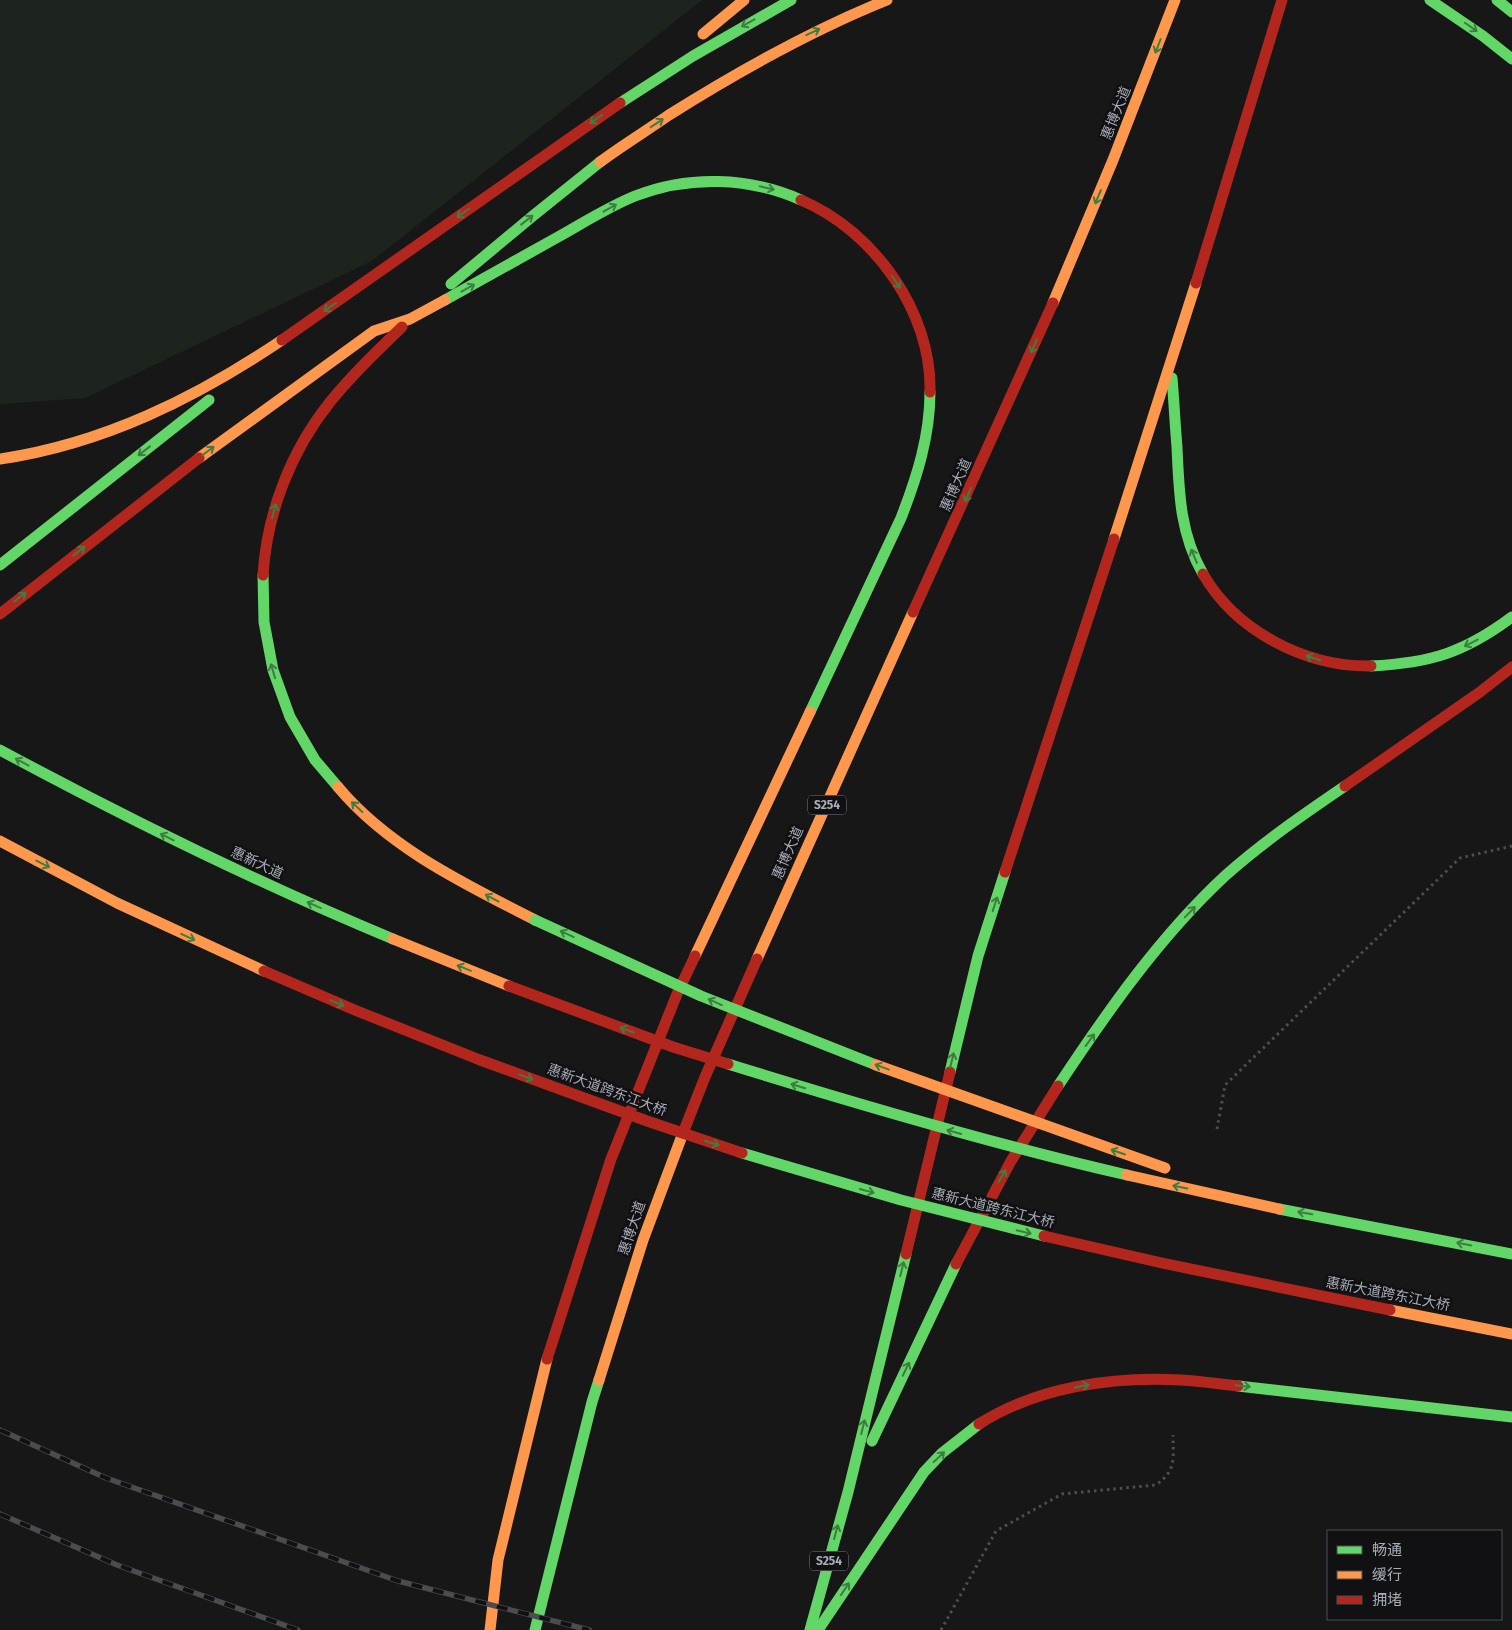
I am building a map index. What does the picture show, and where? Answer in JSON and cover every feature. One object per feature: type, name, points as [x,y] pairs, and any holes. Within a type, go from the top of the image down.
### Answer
[{"type":"main road","points":[[613,106],[744,0]]},
{"type":"main road","points":[[3,563],[292,334],[613,106],[707,46],[791,0]]},
{"type":"main road","points":[[887,0],[814,31],[766,56],[718,84],[620,147],[513,230],[410,319],[334,396],[310,430],[288,472],[273,514],[263,563],[261,604],[268,648],[274,674],[291,720],[321,767],[350,800],[386,832],[440,869],[536,920],[724,1006],[992,1108],[1279,1209],[1512,1254]]},
{"type":"main road","name":"惠博大道","points":[[535,1630],[592,1402],[642,1240],[705,1077],[777,913],[1052,305],[1113,160],[1175,0]]},
{"type":"main road","name":"S254","points":[[810,1630],[848,1492],[978,956],[1172,362],[1282,0]]},
{"type":"main road","points":[[1430,0],[1470,26],[1512,59]]},
{"type":"main road","points":[[1497,0],[1512,12]]},
{"type":"main road","points":[[0,614],[199,458],[374,331],[410,319],[624,200],[664,187],[686,183],[740,183],[775,190],[802,200],[840,223],[870,249],[888,271],[909,304],[921,333],[930,368],[930,408],[925,448],[917,477],[901,518],[677,994],[611,1158],[542,1375],[498,1560],[490,1630]]},
{"type":"main road","points":[[0,459],[102,435],[138,421],[211,384],[292,334]]},
{"type":"main road","points":[[1172,362],[1179,486],[1187,539],[1209,585],[1221,601],[1246,625],[1283,646],[1319,660],[1347,665],[1382,666],[1420,661],[1455,651],[1484,637],[1512,617]]},
{"type":"main road","points":[[848,1492],[972,1232],[999,1182],[1063,1076],[1154,953],[1217,884],[1272,838],[1307,811],[1480,692],[1512,667]]},
{"type":"main road","name":"惠新大道","points":[[0,750],[121,814],[253,878],[411,947],[673,1047],[874,1109],[1062,1160],[1279,1209]]},
{"type":"main road","name":"惠新大道跨东江大桥","points":[[0,841],[234,959],[385,1024],[705,1142],[816,1176],[1025,1232],[1205,1273],[1512,1334]]},
{"type":"main road","points":[[818,1630],[928,1467],[952,1444],[976,1426],[1007,1408],[1042,1394],[1138,1379],[1181,1380],[1512,1417]]},
{"type":"path","points":[[1217,1128],[1225,1085],[1460,858],[1512,846]]},
{"type":"path","points":[[941,1630],[996,1531],[1062,1494],[1156,1485],[1167,1478],[1173,1462],[1173,1435]]},
{"type":"shaded area","points":[[0,0],[702,0],[372,261],[85,398],[0,404]]},
{"type":"railway","points":[[0,1430],[106,1478],[398,1581],[589,1630]]},
{"type":"railway","points":[[0,1514],[117,1565],[298,1630]]},
{"type":"traffic: fast","points":[[620,103],[693,56],[791,0]]},
{"type":"traffic: fast","points":[[1430,0],[1483,36],[1512,59]]},
{"type":"traffic: fast","points":[[1497,0],[1512,12]]},
{"type":"traffic: fast","points":[[451,284],[600,162]]},
{"type":"traffic: fast","points":[[445,300],[605,210],[625,200],[656,189],[698,182],[740,183],[781,192],[801,200]]},
{"type":"traffic: fast","points":[[1172,378],[1182,513],[1195,559],[1203,574]]},
{"type":"traffic: fast","points":[[810,712],[907,503],[922,456],[928,424],[930,392]]},
{"type":"traffic: fast","points":[[0,565],[209,400]]},
{"type":"traffic: fast","points":[[263,575],[264,622],[273,670],[290,717],[315,760],[338,787]]},
{"type":"traffic: fast","points":[[1371,666],[1411,662],[1446,654],[1462,648],[1512,617]]},
{"type":"traffic: fast","points":[[0,750],[96,801],[194,849],[293,896],[393,939]]},
{"type":"traffic: fast","points":[[1058,1086],[1115,1003],[1179,923],[1226,875],[1254,851],[1345,786]]},
{"type":"traffic: fast","points":[[950,1072],[978,956],[1005,872]]},
{"type":"traffic: fast","points":[[535,920],[701,996],[876,1065]]},
{"type":"traffic: fast","points":[[728,1064],[926,1123],[1127,1175]]},
{"type":"traffic: fast","points":[[742,1153],[901,1200],[1044,1236]]},
{"type":"traffic: fast","points":[[1279,1209],[1512,1254]]},
{"type":"traffic: fast","points":[[810,1630],[848,1492],[906,1254]]},
{"type":"traffic: fast","points":[[872,1441],[956,1264]]},
{"type":"traffic: fast","points":[[535,1630],[599,1380]]},
{"type":"traffic: fast","points":[[1238,1386],[1512,1417]]},
{"type":"traffic: fast","points":[[818,1630],[924,1472],[942,1453],[979,1424]]},
{"type":"traffic: slow","points":[[703,34],[744,0]]},
{"type":"traffic: slow","points":[[600,162],[669,115],[748,67],[803,38],[887,0]]},
{"type":"traffic: slow","points":[[1053,303],[1113,160],[1175,0]]},
{"type":"traffic: slow","points":[[1114,539],[1196,283]]},
{"type":"traffic: slow","points":[[199,458],[374,331],[410,319],[445,300]]},
{"type":"traffic: slow","points":[[0,459],[38,452],[75,442],[147,416],[216,381],[282,340]]},
{"type":"traffic: slow","points":[[757,959],[913,612]]},
{"type":"traffic: slow","points":[[695,956],[810,712]]},
{"type":"traffic: slow","points":[[338,787],[358,809],[380,828],[429,863],[535,920]]},
{"type":"traffic: slow","points":[[0,841],[117,903],[264,971]]},
{"type":"traffic: slow","points":[[393,939],[509,986]]},
{"type":"traffic: slow","points":[[876,1065],[1165,1168]]},
{"type":"traffic: slow","points":[[599,1380],[643,1240],[683,1133]]},
{"type":"traffic: slow","points":[[1127,1175],[1279,1209]]},
{"type":"traffic: slow","points":[[1390,1310],[1512,1334]]},
{"type":"traffic: slow","points":[[490,1630],[498,1560],[547,1359]]},
{"type":"traffic: jam","points":[[1196,283],[1282,0]]},
{"type":"traffic: jam","points":[[282,340],[620,103]]},
{"type":"traffic: jam","points":[[801,200],[828,214],[852,232],[874,253],[894,278],[909,304],[921,333],[928,362],[930,392]]},
{"type":"traffic: jam","points":[[913,612],[1053,303]]},
{"type":"traffic: jam","points":[[263,575],[265,551],[276,505],[283,483],[304,441],[316,421],[338,392],[402,327]]},
{"type":"traffic: jam","points":[[0,614],[199,458]]},
{"type":"traffic: jam","points":[[1005,872],[1114,539]]},
{"type":"traffic: jam","points":[[1203,574],[1234,613],[1275,642],[1322,660],[1346,665],[1371,666]]},
{"type":"traffic: jam","points":[[1345,786],[1480,692],[1512,667]]},
{"type":"traffic: jam","points":[[547,1359],[611,1159],[677,994],[695,956]]},
{"type":"traffic: jam","points":[[683,1133],[705,1077],[757,959]]},
{"type":"traffic: jam","points":[[264,971],[357,1011],[480,1060]]},
{"type":"traffic: jam","points":[[509,986],[673,1047],[728,1064]]},
{"type":"traffic: jam","points":[[480,1060],[647,1121],[742,1153]]},
{"type":"traffic: jam","points":[[906,1254],[950,1072]]},
{"type":"traffic: jam","points":[[956,1264],[1011,1161],[1058,1086]]},
{"type":"traffic: jam","points":[[1044,1236],[1162,1263],[1390,1310]]},
{"type":"traffic: jam","points":[[979,1424],[1025,1401],[1050,1393],[1102,1382],[1155,1379],[1188,1380],[1238,1386]]}]
